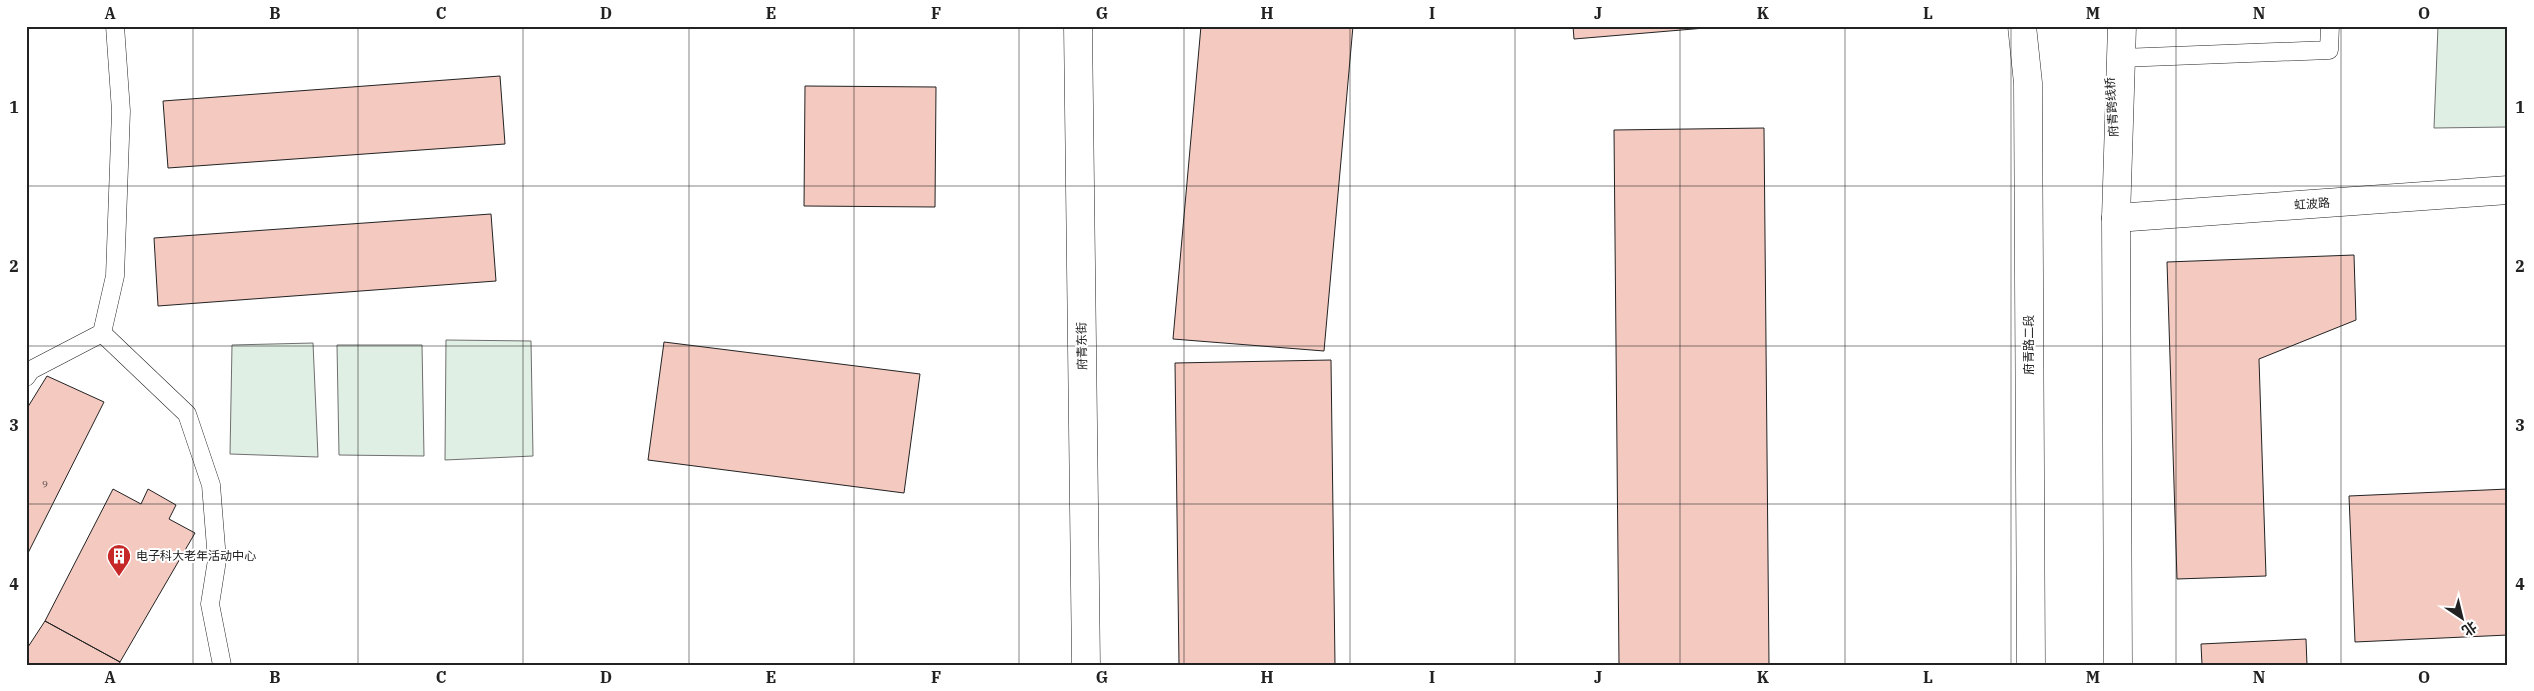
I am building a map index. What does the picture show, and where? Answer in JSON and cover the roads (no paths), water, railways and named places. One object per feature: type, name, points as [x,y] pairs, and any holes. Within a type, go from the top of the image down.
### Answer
[{"type":"main road","name":"府青东街","points":[[1078,26],[1086,665]]},
{"type":"main road","name":"府青路二段","points":[[2022,26],[2028,83],[2031,665]]},
{"type":"main road","points":[[2028,83],[2029,26]]},
{"type":"main road","name":"府青跨线桥","points":[[2106,26],[2117,188]]},
{"type":"main road","points":[[2118,665],[2116,218],[2122,26]]},
{"type":"main road","name":"虹波路","points":[[2116,218],[2508,190]]},
{"type":"lane","points":[[102,334],[115,276],[120,111],[116,26]]},
{"type":"lane","points":[[2121,58],[2329,50],[2330,26]]},
{"type":"lane","points":[[26,377],[30,370],[102,334]]},
{"type":"lane","points":[[102,334],[187,414],[211,485],[217,560],[210,604],[222,665]]},
{"type":"place","name":"电子科大老年活动中心","points":[[119,577]]}]
